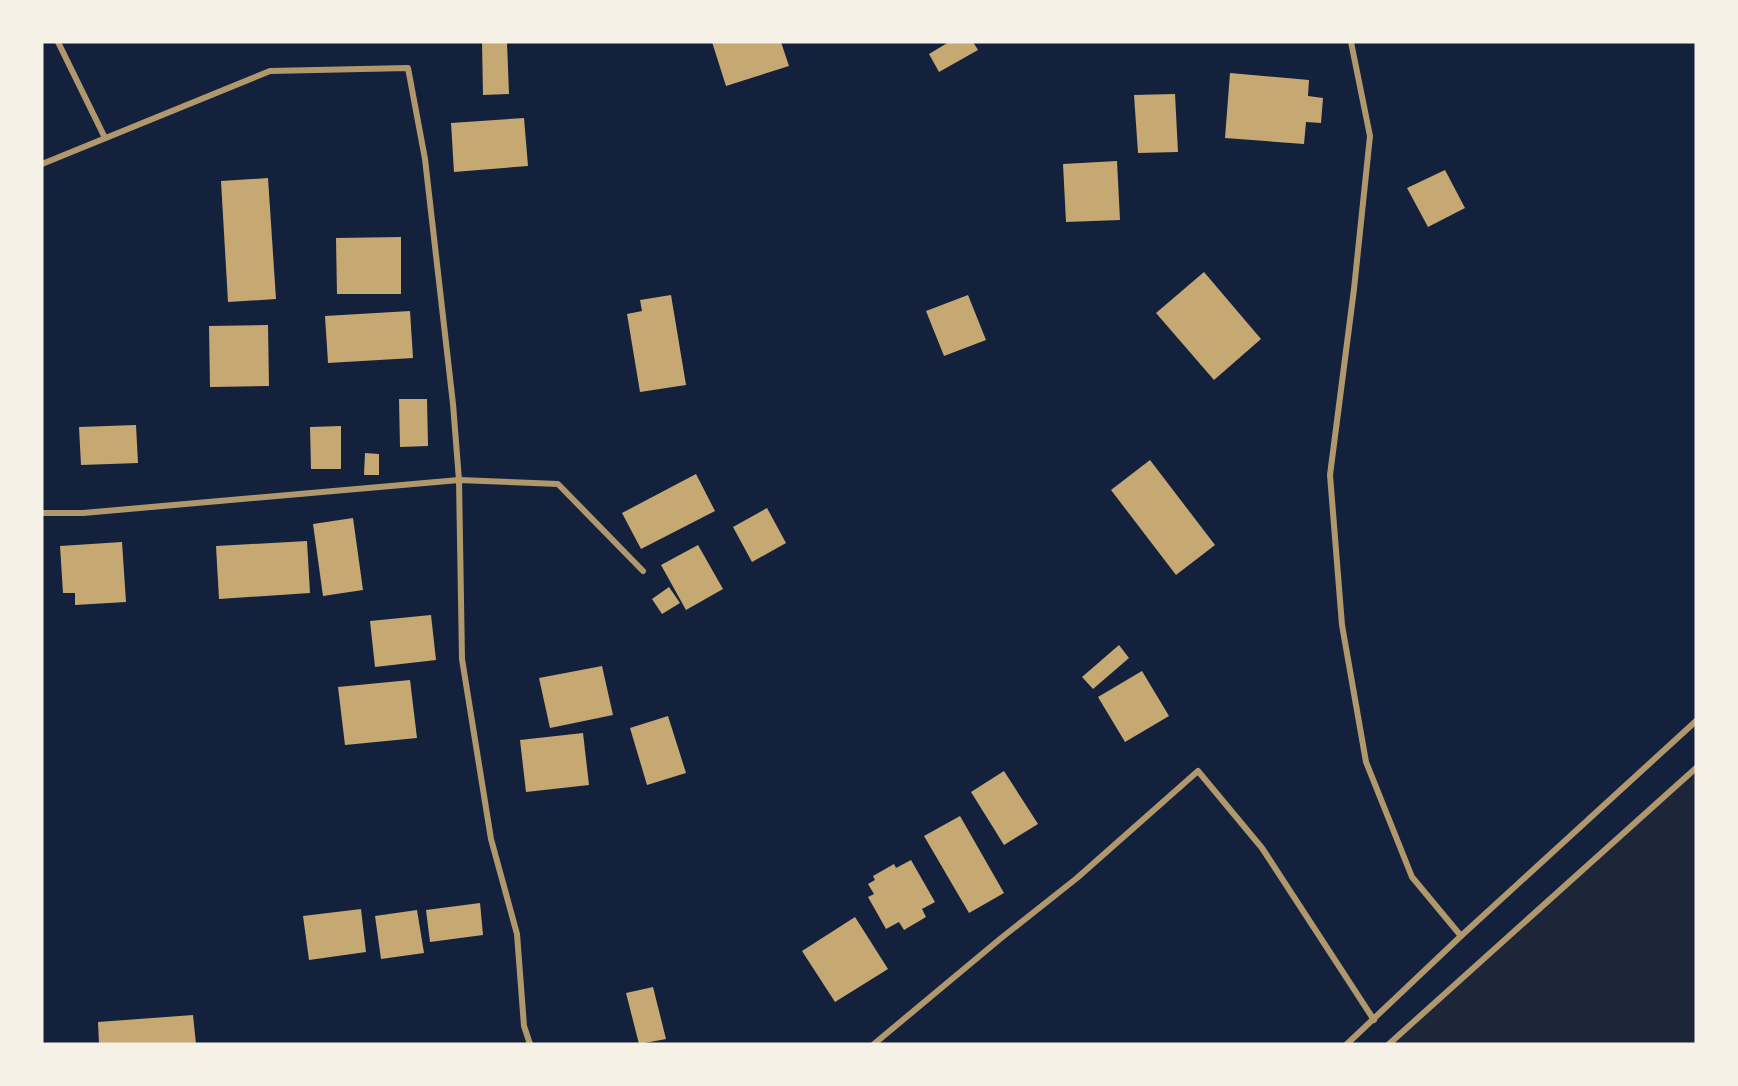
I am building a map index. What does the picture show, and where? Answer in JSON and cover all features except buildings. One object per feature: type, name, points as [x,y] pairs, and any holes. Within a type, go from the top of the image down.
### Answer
[{"type":"street","points":[[58,42],[105,138]]},
{"type":"street","points":[[1351,42],[1370,136],[1354,289],[1330,475],[1342,625],[1366,762],[1412,877],[1461,936]]},
{"type":"street","points":[[42,164],[270,71],[408,68],[425,159],[453,404],[459,480],[462,659],[492,839],[517,934],[525,1026],[530,1044]]},
{"type":"street","points":[[42,513],[82,513],[459,480],[558,484],[643,571]]},
{"type":"street","points":[[1347,1044],[1461,936],[1696,721]]},
{"type":"street","points":[[1389,1044],[1696,768]]},
{"type":"street","points":[[874,1044],[1077,878],[1197,771],[1262,848],[1374,1020]]},
{"type":"shaded area","points":[[1696,768],[1696,1044],[1389,1044]]}]
